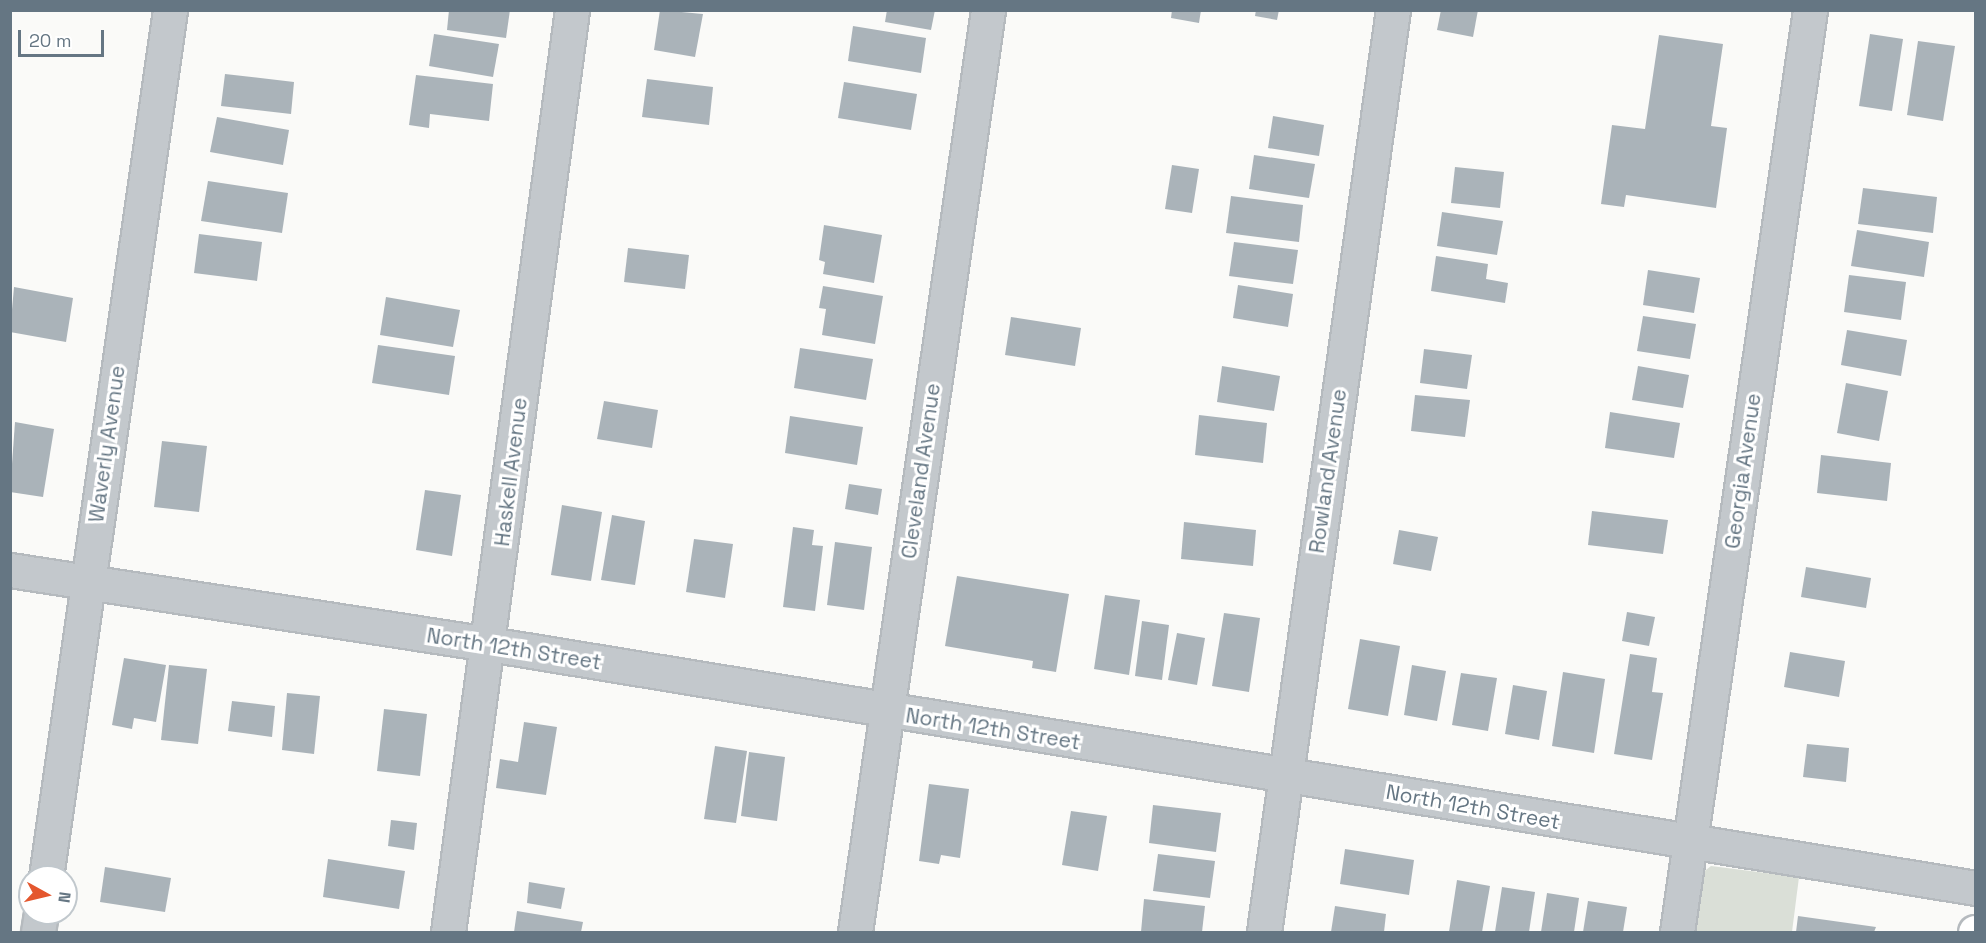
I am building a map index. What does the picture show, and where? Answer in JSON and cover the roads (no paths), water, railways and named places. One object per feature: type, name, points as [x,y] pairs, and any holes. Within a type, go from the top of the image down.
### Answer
[{"type":"street","name":"Waverly Avenue","points":[[48,865],[170,10]]},
{"type":"street","name":"Haskell Avenue","points":[[448,933],[489,644],[572,10]]},
{"type":"street","name":"Cleveland Avenue","points":[[855,933],[988,10]]},
{"type":"street","name":"Rowland Avenue","points":[[1264,933],[1394,10]]},
{"type":"street","name":"Georgia Avenue","points":[[1677,933],[1810,10]]},
{"type":"street","name":"North 12th Street","points":[[10,570],[489,644],[1690,843],[1976,888]]}]
